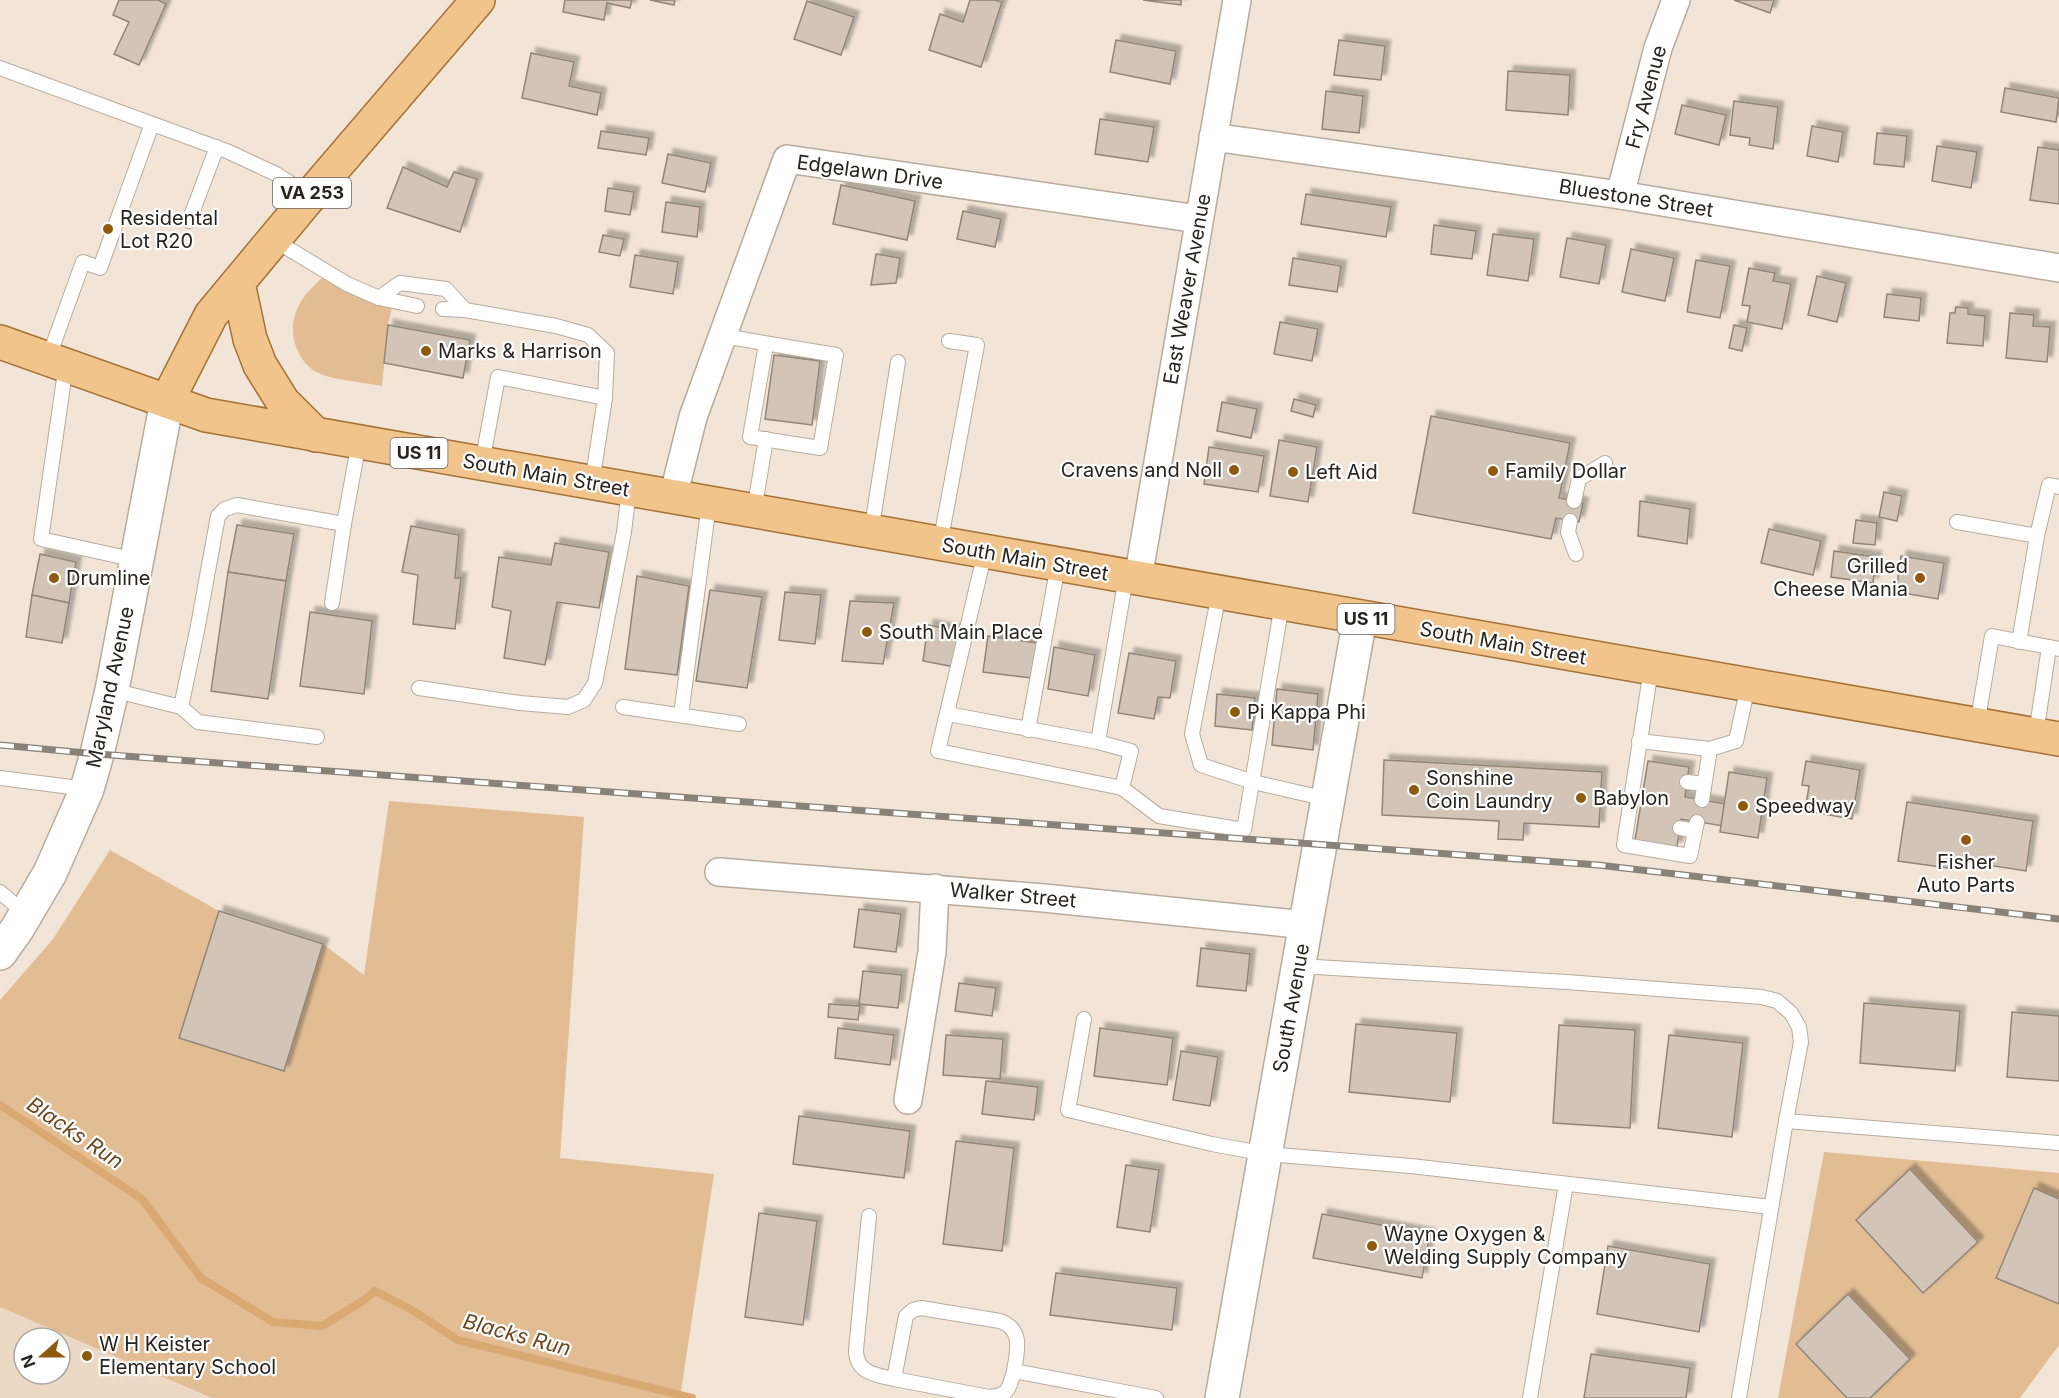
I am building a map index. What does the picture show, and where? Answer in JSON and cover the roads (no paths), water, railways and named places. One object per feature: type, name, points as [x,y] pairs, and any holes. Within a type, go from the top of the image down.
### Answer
[{"type":"main road","name":"VA 253","points":[[167,401],[211,315],[478,0]]},
{"type":"main road","points":[[238,283],[250,339],[260,365],[283,402],[316,435]]},
{"type":"main road","name":"South Main Street","points":[[0,342],[207,415],[2047,737]]},
{"type":"street","name":"East Weaver Avenue","points":[[1132,578],[1237,0]]},
{"type":"street","name":"Fry Avenue","points":[[1620,195],[1658,48],[1676,0]]},
{"type":"street","name":"Bluestone Street","points":[[1213,137],[1620,195],[2059,268]]},
{"type":"street","name":"Edgelawn Drive","points":[[673,497],[693,417],[788,159],[1198,219]]},
{"type":"street","name":"Maryland Avenue","points":[[0,953],[50,873],[87,789],[112,690],[167,401]]},
{"type":"street","name":"South Avenue","points":[[1222,1398],[1360,618]]},
{"type":"street","name":"Walker Street","points":[[719,872],[935,888],[1306,925]]},
{"type":"street","points":[[908,1100],[932,952],[935,888]]},
{"type":"lane","points":[[0,68],[217,147],[258,165],[310,196]]},
{"type":"lane","points":[[136,560],[41,539],[57,362],[83,261],[100,268],[152,123]]},
{"type":"lane","points":[[189,221],[217,147]]},
{"type":"lane","points":[[274,240],[347,284],[379,298],[417,306]]},
{"type":"lane","points":[[379,298],[400,283],[446,289],[465,310]]},
{"type":"lane","points":[[442,309],[465,310],[556,326],[588,335],[607,352],[605,398],[592,483]]},
{"type":"lane","points":[[723,336],[836,354],[820,448],[750,436],[766,344]]},
{"type":"lane","points":[[940,544],[977,345],[949,341]]},
{"type":"lane","points":[[871,532],[897,362]]},
{"type":"lane","points":[[482,464],[498,377],[605,398]]},
{"type":"lane","points":[[754,512],[766,439]]},
{"type":"lane","points":[[332,603],[359,442]]},
{"type":"lane","points":[[1574,501],[1579,479],[1605,463]]},
{"type":"lane","points":[[2019,642],[2037,536],[2049,486],[2059,488]]},
{"type":"lane","points":[[419,688],[568,707],[584,700],[595,683],[624,532],[628,489]]},
{"type":"lane","points":[[681,715],[709,504]]},
{"type":"lane","points":[[181,707],[218,516],[225,509],[237,505],[344,524]]},
{"type":"lane","points":[[1570,521],[1568,532],[1576,554]]},
{"type":"lane","points":[[1957,522],[2037,536]]},
{"type":"lane","points":[[986,552],[938,751],[1122,788],[1159,816],[1244,830],[1282,604]]},
{"type":"lane","points":[[1028,730],[1058,565]]},
{"type":"lane","points":[[1098,742],[1132,578]]},
{"type":"lane","points":[[1219,593],[1192,734],[1201,765],[1253,782],[1329,800]]},
{"type":"lane","points":[[1977,725],[1992,636],[2054,648],[2047,737]]},
{"type":"lane","points":[[1651,669],[1639,741],[1640,776],[1632,823],[1624,844],[1689,856],[1696,827],[1680,828]]},
{"type":"lane","points":[[1639,741],[1710,749],[1736,741],[1748,686]]},
{"type":"lane","points":[[112,690],[181,707],[198,722],[317,737]]},
{"type":"lane","points":[[623,707],[739,724]]},
{"type":"lane","points":[[948,714],[1098,742],[1131,751],[1122,788]]},
{"type":"lane","points":[[1702,800],[1710,749]]},
{"type":"lane","points":[[0,778],[87,789]]},
{"type":"lane","points":[[1687,782],[1704,784]]},
{"type":"lane","points":[[0,892],[26,914]]},
{"type":"lane","points":[[1299,966],[1567,981],[1768,998],[1785,1006],[1799,1027],[1801,1048],[1786,1121],[1739,1398]]},
{"type":"lane","points":[[1084,1019],[1068,1110],[1212,1144],[1266,1154],[1411,1166],[1771,1207]]},
{"type":"lane","points":[[1786,1121],[2059,1143]]},
{"type":"lane","points":[[1530,1398],[1566,1184]]},
{"type":"lane","points":[[869,1216],[856,1354],[861,1367],[866,1371],[894,1379],[989,1397],[1001,1396],[1010,1389],[1017,1339],[1009,1325],[1000,1322],[916,1308],[906,1316],[894,1379]]},
{"type":"lane","points":[[1014,1371],[1156,1398]]},
{"type":"waterway","name":"Blacks Run","points":[[0,1105],[142,1199],[201,1278],[273,1322],[322,1326],[375,1291],[412,1310],[458,1340],[692,1398]]},
{"type":"railway","points":[[0,745],[1598,865],[2059,919]]},
{"type":"place","name":"Residental Lot R20","points":[[108,229]]},
{"type":"place","name":"Marks & Harrison","points":[[426,351]]},
{"type":"place","name":"Cravens and Noll","points":[[1234,470]]},
{"type":"place","name":"Family Dollar","points":[[1493,471]]},
{"type":"place","name":"Left Aid","points":[[1293,472]]},
{"type":"place","name":"Drumline","points":[[54,578]]},
{"type":"place","name":"Grilled Cheese Mania","points":[[1920,578]]},
{"type":"place","name":"South Main Place","points":[[867,632]]},
{"type":"place","name":"Pi Kappa Phi","points":[[1235,712]]},
{"type":"place","name":"Sonshine Coin Laundry","points":[[1414,790]]},
{"type":"place","name":"Babylon","points":[[1581,798]]},
{"type":"place","name":"Speedway","points":[[1743,806]]},
{"type":"place","name":"Fisher Auto Parts","points":[[1966,840]]},
{"type":"place","name":"Wayne Oxygen & Welding Supply Company","points":[[1372,1246]]},
{"type":"place","name":"W H Keister Elementary School","points":[[87,1356]]}]
